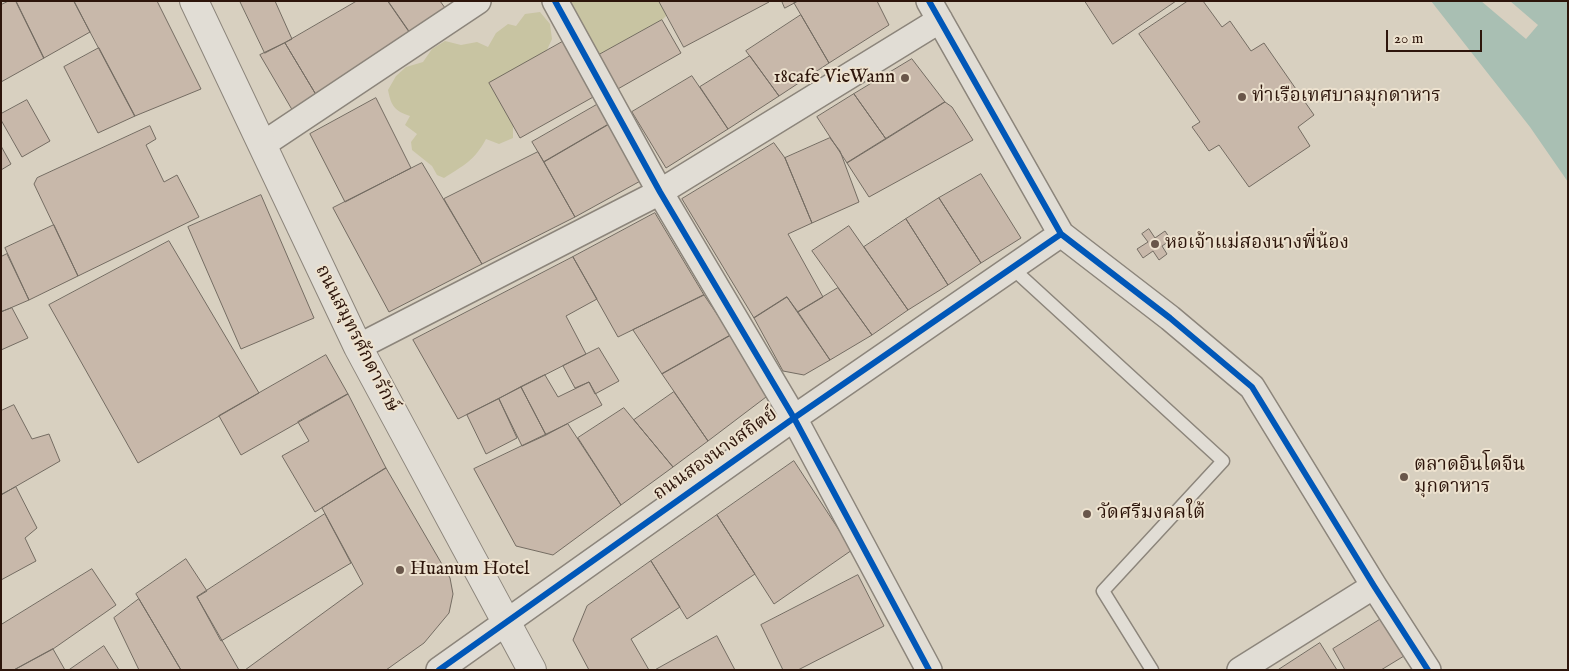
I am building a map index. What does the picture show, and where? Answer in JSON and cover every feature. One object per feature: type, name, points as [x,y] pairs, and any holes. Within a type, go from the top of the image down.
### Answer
[{"type":"street","name":"ถนนสมุทรศักดารักษ์","points":[[194,1],[358,347],[532,670]]},
{"type":"street","points":[[262,146],[478,1]]},
{"type":"street","points":[[555,1],[660,192],[794,418],[929,670]]},
{"type":"street","points":[[358,347],[660,192],[935,10],[1062,234],[1252,386],[1374,586],[1428,670]]},
{"type":"street","name":"ถนนสองนางสถิตย์","points":[[439,670],[794,418],[1062,234]]},
{"type":"street","points":[[1240,670],[1374,586]]},
{"type":"lane","points":[[1011,268],[1223,461],[1103,591],[1152,670]]},
{"type":"shaded area","points":[[567,1],[659,1],[667,15],[662,20],[597,56]]},
{"type":"shaded area","points":[[1431,1],[1568,1],[1568,182],[1530,127]]},
{"type":"shaded area","points":[[540,12],[550,24],[552,39],[513,124],[513,138],[499,144],[486,139],[473,157],[463,166],[444,178],[437,175],[432,166],[412,150],[411,142],[417,134],[405,125],[410,116],[397,110],[390,100],[388,90],[396,76],[406,67],[423,62],[432,49],[445,41],[461,45],[477,42],[488,47],[496,33],[508,24],[516,26],[525,14]]},
{"type":"pier","points":[[1481,1],[1510,1],[1538,25],[1526,39]]},
{"type":"building","points":[[9,1],[16,1],[44,58],[1,82],[1,5]]},
{"type":"building","points":[[16,1],[74,1],[90,32],[44,58]]},
{"type":"building","points":[[74,1],[157,1],[201,89],[135,116]]},
{"type":"building","points":[[240,1],[275,1],[292,39],[265,53]]},
{"type":"building","points":[[357,1],[388,1],[413,37],[318,98],[285,43]]},
{"type":"building","points":[[388,1],[440,1],[448,12],[413,37]]},
{"type":"building","points":[[659,1],[769,1],[769,2],[684,47]]},
{"type":"building","points":[[782,1],[798,1],[785,8]]},
{"type":"building","points":[[798,1],[877,1],[889,25],[829,63],[794,3]]},
{"type":"building","points":[[1085,1],[1176,1],[1113,44]]},
{"type":"building","name":"ท่าเรือเทศบาลมุกดาหาร","points":[[1188,1],[1203,1],[1222,27],[1230,21],[1251,51],[1264,43],[1314,115],[1298,127],[1310,146],[1249,187],[1219,145],[1209,151],[1192,127],[1200,122],[1139,34]]},
{"type":"building","points":[[801,15],[829,63],[779,96],[746,51]]},
{"type":"building","points":[[662,20],[681,53],[616,90],[597,56]]},
{"type":"building","points":[[564,41],[595,96],[520,138],[489,83]]},
{"type":"building","points":[[285,43],[318,98],[294,113],[260,55]]},
{"type":"building","points":[[99,48],[135,116],[98,133],[64,67]]},
{"type":"building","points":[[750,56],[779,96],[728,129],[700,87]]},
{"type":"building","points":[[912,59],[945,102],[886,139],[854,94]]},
{"type":"building","points":[[692,76],[728,129],[666,168],[632,112]]},
{"type":"building","points":[[854,94],[886,139],[847,163],[817,117]]},
{"type":"building","points":[[376,98],[411,168],[345,202],[310,134]]},
{"type":"building","points":[[27,100],[50,141],[22,157],[1,120],[1,114]]},
{"type":"building","points":[[945,102],[952,107],[973,140],[869,197],[847,163]]},
{"type":"building","points":[[600,103],[611,123],[544,162],[532,142]]},
{"type":"building","points":[[611,123],[644,179],[575,217],[544,162]]},
{"type":"building","points":[[150,126],[156,139],[146,145],[164,182],[177,175],[199,217],[78,276],[34,184],[37,178]]},
{"type":"building","points":[[830,138],[840,151],[859,202],[812,223],[785,158]]},
{"type":"building","points":[[774,143],[785,158],[812,223],[788,234],[823,297],[798,312],[787,297],[754,318],[682,199]]},
{"type":"building","points":[[1,146],[11,164],[1,170]]},
{"type":"building","points":[[538,152],[575,217],[482,264],[444,199]]},
{"type":"building","points":[[422,163],[482,264],[389,312],[333,208]]},
{"type":"building","points":[[981,174],[1021,238],[981,263],[939,198]]},
{"type":"building","points":[[261,195],[314,318],[241,349],[188,227]]},
{"type":"building","points":[[939,198],[981,263],[948,285],[906,219]]},
{"type":"building","points":[[655,213],[704,295],[618,337],[573,257]]},
{"type":"building","points":[[906,219],[948,285],[908,310],[864,247]]},
{"type":"building","points":[[54,225],[78,276],[29,300],[5,248]]},
{"type":"building","points":[[849,226],[908,310],[872,335],[812,251]]},
{"type":"building","name":"หอเจ้าแม่สองนางพี่น้อง","points":[[1149,229],[1155,238],[1165,231],[1171,240],[1162,246],[1167,254],[1159,260],[1153,251],[1143,258],[1137,249],[1148,242],[1142,234]]},
{"type":"building","points":[[169,241],[259,393],[138,463],[49,305]]},
{"type":"building","points":[[7,254],[29,300],[1,312],[1,257]]},
{"type":"building","points":[[573,257],[597,299],[566,316],[586,354],[458,419],[413,340]]},
{"type":"building","points":[[838,288],[872,335],[830,360],[798,312]]},
{"type":"building","points":[[704,295],[731,335],[662,374],[633,330]]},
{"type":"building","points":[[787,297],[830,360],[804,375],[783,371],[754,318]]},
{"type":"building","points":[[12,308],[28,338],[1,350],[1,312]]},
{"type":"building","points":[[731,335],[770,394],[708,441],[662,374]]},
{"type":"building","points":[[599,348],[619,381],[595,394],[589,382],[575,388],[563,366]]},
{"type":"building","points":[[326,355],[348,394],[241,455],[219,416]]},
{"type":"building","points":[[545,375],[558,397],[589,382],[602,405],[546,435],[521,387]]},
{"type":"building","points":[[521,387],[546,435],[522,446],[499,399]]},
{"type":"building","points":[[674,392],[708,441],[673,467],[634,420]]},
{"type":"building","points":[[348,394],[386,468],[315,512],[282,456],[309,441],[298,422]]},
{"type":"building","points":[[499,399],[517,438],[486,454],[467,415]]},
{"type":"building","points":[[14,405],[32,439],[49,434],[60,461],[1,495],[1,411]]},
{"type":"building","points":[[624,408],[673,467],[621,505],[578,438]]},
{"type":"building","points":[[568,424],[621,505],[553,555],[516,546],[474,469]]},
{"type":"building","points":[[794,461],[852,550],[774,604],[717,515]]},
{"type":"building","name":"Huanum Hotel","points":[[386,468],[450,578],[453,594],[449,613],[424,643],[386,670],[245,670],[363,584],[322,508]]},
{"type":"building","points":[[16,487],[37,528],[25,538],[36,561],[1,580],[1,495]]},
{"type":"building","points":[[325,514],[351,563],[221,641],[197,597]]},
{"type":"building","points":[[717,515],[755,574],[687,619],[651,561]]},
{"type":"building","points":[[186,559],[207,591],[197,597],[239,670],[181,670],[136,594]]},
{"type":"building","points":[[651,561],[680,607],[631,639],[649,670],[589,670],[573,640],[587,606]]},
{"type":"building","points":[[92,569],[116,605],[53,649],[14,670],[1,670],[1,625]]},
{"type":"building","points":[[858,575],[884,626],[798,670],[783,670],[761,625]]},
{"type":"building","points":[[139,599],[181,670],[139,670],[114,618]]},
{"type":"building","points":[[1381,619],[1404,656],[1381,670],[1345,670],[1333,649]]},
{"type":"building","points":[[717,636],[735,670],[655,670]]},
{"type":"building","points":[[1320,643],[1337,670],[1278,670]]},
{"type":"building","points":[[104,646],[119,670],[69,670]]},
{"type":"building","points":[[53,649],[65,670],[14,670]]},
{"type":"cycle path","points":[[555,1],[660,192],[794,418],[929,670]]},
{"type":"cycle path","points":[[929,1],[1061,234],[1170,318],[1252,387],[1428,670]]},
{"type":"cycle path","points":[[439,670],[794,418],[1061,234]]},
{"type":"place","name":"18cafe VieWann","points":[[905,78]]},
{"type":"place","name":"ท่าเรือเทศบาลมุกดาหาร","points":[[1242,97]]},
{"type":"place","name":"หอเจ้าแม่สองนางพี่น้อง","points":[[1155,244]]},
{"type":"place","name":"ตลาดอินโดจีน มุกดาหาร","points":[[1404,477]]},
{"type":"place","name":"วัดศรีมงคลใต้","points":[[1087,514]]},
{"type":"place","name":"Huanum Hotel","points":[[400,570]]}]
